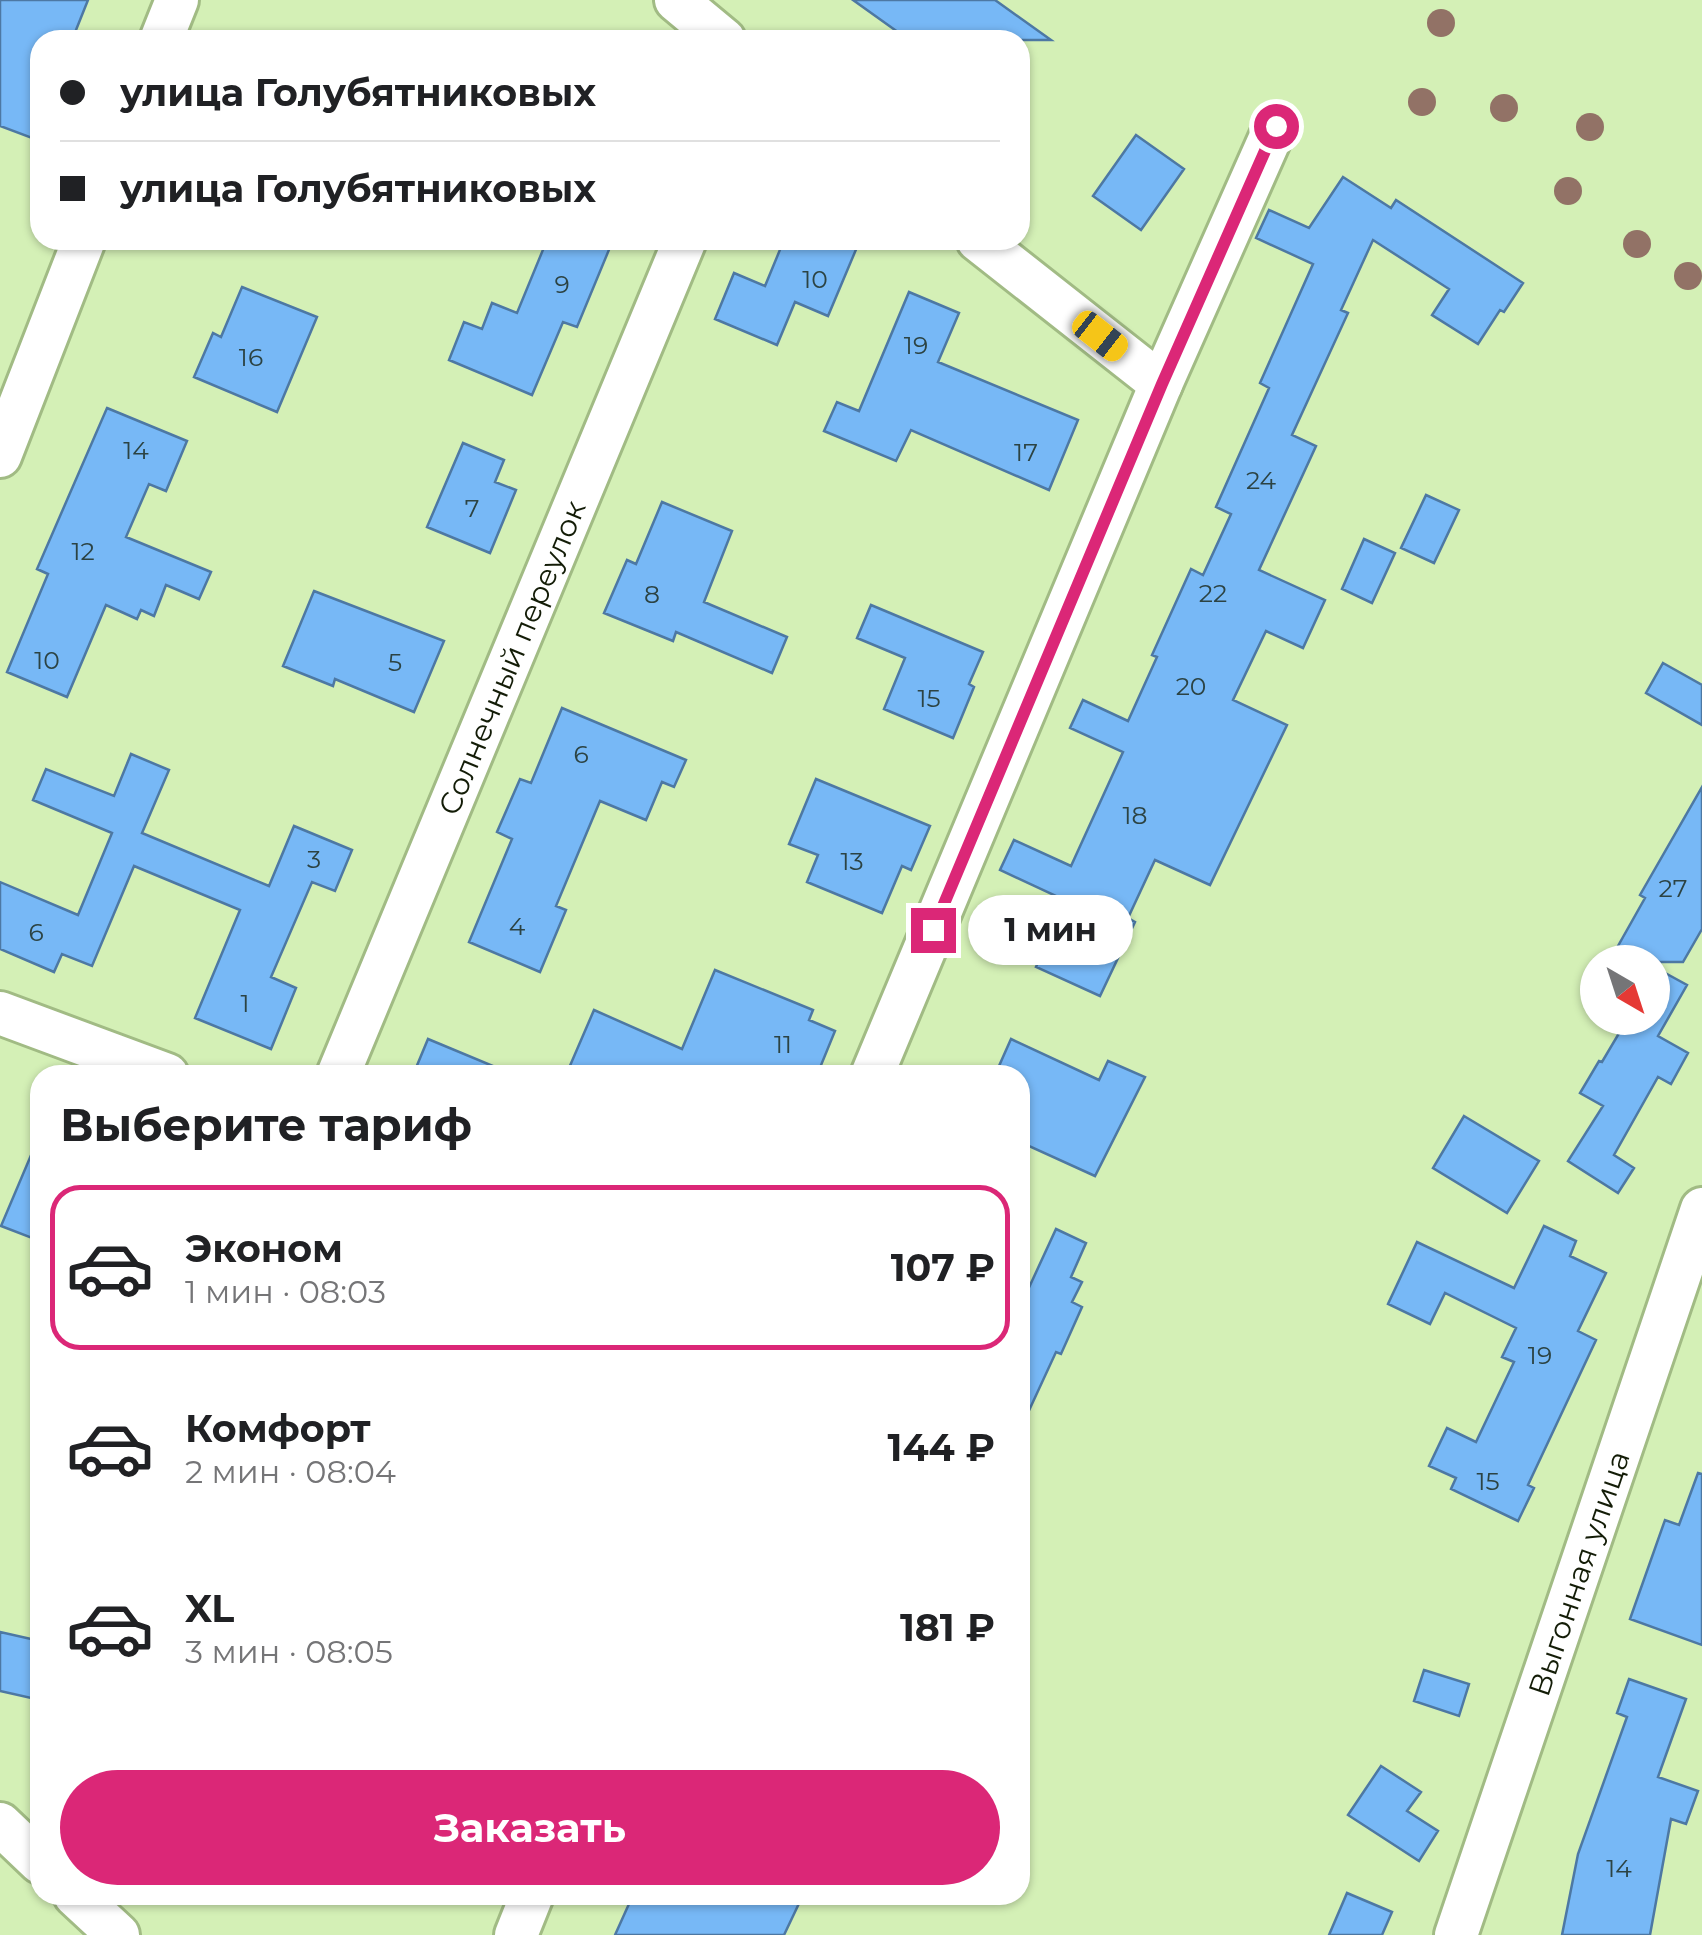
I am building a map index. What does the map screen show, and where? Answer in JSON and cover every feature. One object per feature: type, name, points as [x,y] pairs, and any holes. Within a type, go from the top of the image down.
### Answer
[{"type":"street","points":[[166,30],[177,0]]},
{"type":"street","points":[[676,0],[712,30]]},
{"type":"street","points":[[876,1065],[1162,384],[1276,126]]},
{"type":"street","points":[[0,456],[80,250]]},
{"type":"street","name":"Солнечный переулок","points":[[342,1065],[681,250]]},
{"type":"street","points":[[991,250],[1162,384]]},
{"type":"street","points":[[0,1013],[140,1065]]},
{"type":"street","name":"Выгонная улица","points":[[1456,1935],[1702,1209]]},
{"type":"street","points":[[0,1824],[30,1852]]},
{"type":"street","points":[[86,1905],[118,1935]]},
{"type":"street","points":[[516,1935],[528,1905]]},
{"type":"building","points":[[0,0],[88,0],[76,30],[30,30],[30,137],[0,126]]},
{"type":"building","points":[[853,0],[995,0],[1051,40],[1030,40],[1030,30],[895,30]]},
{"type":"building","points":[[1136,135],[1184,169],[1141,230],[1093,196]]},
{"type":"building","points":[[1343,177],[1391,208],[1396,200],[1523,283],[1478,344],[1432,315],[1449,289],[1373,240],[1341,310],[1348,313],[1292,435],[1316,446],[1259,570],[1325,600],[1303,648],[1266,631],[1233,700],[1287,725],[1210,885],[1155,860],[1128,918],[1135,922],[1100,996],[1036,967],[1067,901],[1000,870],[1014,840],[1071,866],[1123,752],[1070,728],[1083,700],[1128,721],[1157,657],[1152,655],[1191,569],[1203,575],[1231,514],[1216,507],[1269,388],[1260,383],[1313,264],[1256,238],[1269,210],[1309,228]]},
{"type":"building","points":[[543,250],[609,250],[577,327],[563,322],[532,395],[449,360],[464,322],[482,329],[492,303],[517,313]]},
{"type":"building","points":[[780,250],[856,250],[828,316],[795,302],[777,345],[715,319],[734,273],[765,286]]},
{"type":"building","points":[[242,287],[317,317],[277,412],[194,377],[213,333],[221,337]]},
{"type":"building","points":[[909,292],[959,313],[938,362],[1078,420],[1049,490],[911,430],[896,461],[824,431],[837,402],[859,411]]},
{"type":"building","points":[[107,408],[187,441],[166,491],[149,484],[126,537],[211,572],[199,599],[166,585],[154,616],[141,610],[137,619],[106,605],[67,697],[7,672],[48,574],[37,569]]},
{"type":"building","points":[[463,443],[504,460],[495,482],[516,490],[490,553],[427,527]]},
{"type":"building","points":[[1426,495],[1459,510],[1434,563],[1401,548]]},
{"type":"building","points":[[662,502],[732,531],[704,602],[787,637],[772,673],[676,632],[673,641],[604,613],[627,560],[636,564]]},
{"type":"building","points":[[1364,539],[1395,553],[1372,603],[1342,589]]},
{"type":"building","points":[[314,591],[444,641],[414,712],[335,679],[333,686],[283,666]]},
{"type":"building","points":[[871,605],[983,652],[969,684],[974,687],[953,738],[884,709],[905,658],[857,638]]},
{"type":"building","points":[[1663,663],[1702,685],[1702,725],[1646,693]]},
{"type":"building","points":[[562,708],[686,760],[674,787],[662,782],[646,820],[600,801],[556,906],[566,910],[540,972],[469,942],[512,839],[497,832],[520,779],[531,783]]},
{"type":"building","points":[[131,754],[169,770],[142,833],[269,886],[294,826],[352,850],[335,891],[312,882],[271,977],[296,988],[271,1049],[195,1018],[240,910],[134,866],[92,966],[62,954],[54,972],[0,949],[0,882],[78,915],[112,833],[33,800],[46,769],[114,796]]},
{"type":"building","points":[[816,779],[930,826],[911,870],[902,866],[882,913],[807,882],[818,855],[789,844]]},
{"type":"building","points":[[1702,787],[1702,929],[1683,962],[1670,962],[1670,945],[1619,945],[1645,898],[1640,895]]},
{"type":"building","points":[[715,970],[813,1010],[809,1020],[835,1031],[821,1065],[570,1065],[594,1010],[682,1049]]},
{"type":"building","points":[[1670,976],[1687,985],[1670,1015]]},
{"type":"building","points":[[1618,1035],[1659,1035],[1688,1053],[1671,1084],[1658,1077],[1614,1155],[1634,1168],[1618,1193],[1568,1161],[1603,1106],[1580,1093],[1599,1061],[1602,1062]]},
{"type":"building","points":[[428,1039],[490,1065],[417,1065]]},
{"type":"building","points":[[1011,1039],[1099,1080],[1108,1061],[1145,1077],[1095,1176],[1030,1147],[1030,1065],[999,1065]]},
{"type":"building","points":[[1464,1116],[1539,1161],[1507,1213],[1433,1168]]},
{"type":"building","points":[[30,1158],[30,1237],[1,1226]]},
{"type":"building","points":[[1544,1226],[1576,1241],[1570,1256],[1606,1273],[1578,1331],[1596,1340],[1528,1485],[1534,1488],[1518,1521],[1451,1489],[1456,1478],[1429,1466],[1447,1428],[1476,1442],[1514,1362],[1502,1357],[1516,1328],[1445,1293],[1430,1324],[1388,1304],[1417,1242],[1514,1288]]},
{"type":"building","points":[[1056,1229],[1086,1243],[1071,1277],[1082,1282],[1072,1302],[1082,1307],[1030,1408],[1030,1285]]},
{"type":"building","points":[[1698,1473],[1702,1474],[1702,1645],[1630,1619],[1665,1520],[1679,1525]]},
{"type":"building","points":[[0,1632],[30,1639],[30,1698],[0,1691]]},
{"type":"building","points":[[1424,1670],[1469,1684],[1459,1716],[1414,1701]]},
{"type":"building","points":[[1629,1679],[1686,1699],[1658,1777],[1698,1791],[1686,1824],[1671,1819],[1650,1935],[1562,1935],[1578,1854],[1627,1717],[1617,1713]]},
{"type":"building","points":[[1381,1766],[1421,1792],[1407,1811],[1438,1831],[1419,1861],[1348,1815]]},
{"type":"building","points":[[1347,1893],[1392,1912],[1382,1935],[1329,1935]]},
{"type":"building","points":[[628,1905],[798,1905],[784,1935],[615,1935]]},
{"type":"route","points":[[933,930],[1162,384],[1276,126]]}]
